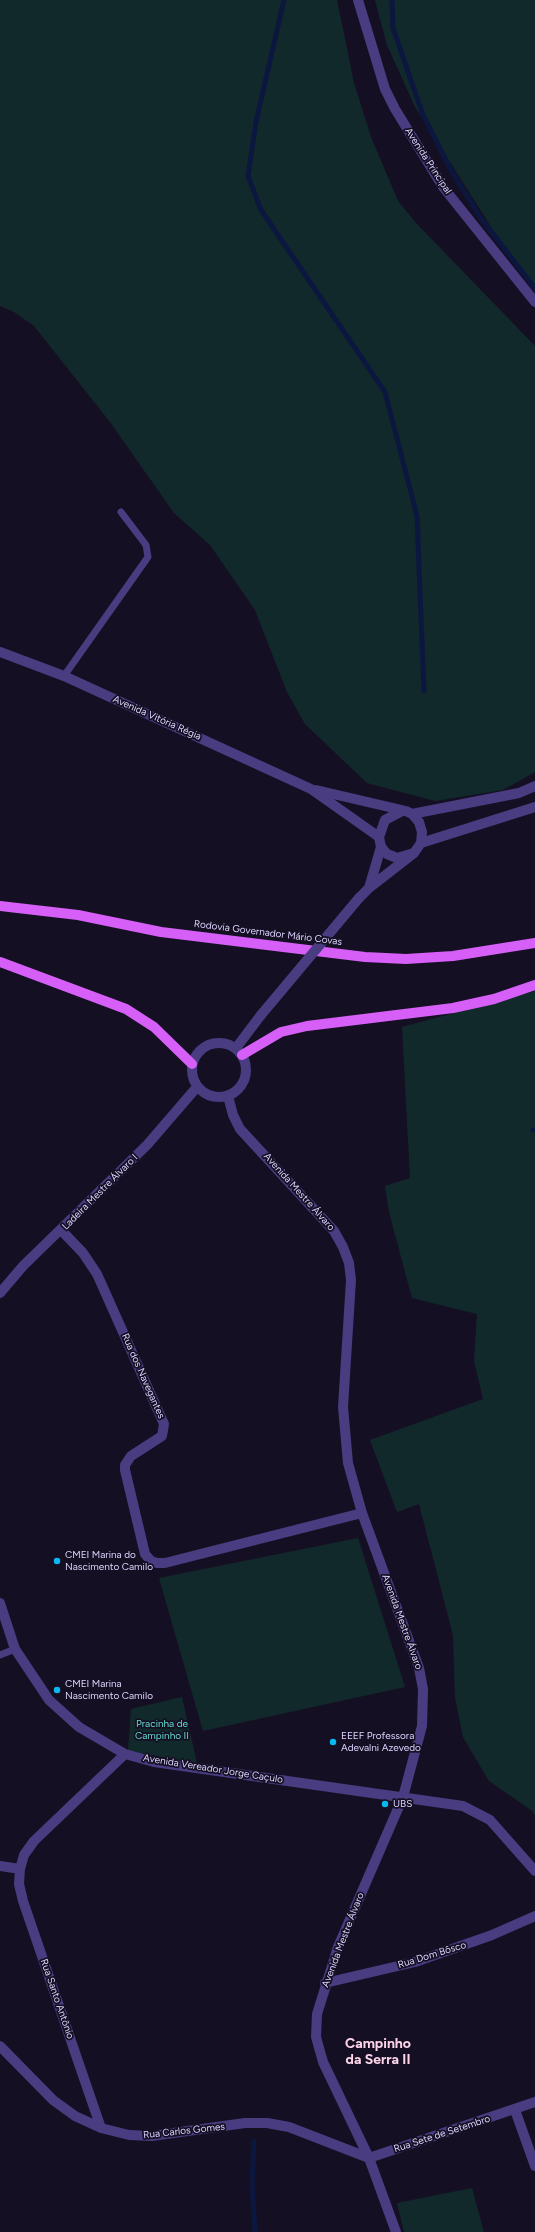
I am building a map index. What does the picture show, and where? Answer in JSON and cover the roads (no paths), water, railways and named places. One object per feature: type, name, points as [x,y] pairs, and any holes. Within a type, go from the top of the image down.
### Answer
[{"type":"main road","name":"Rodovia Governador Mário Covas","points":[[0,906],[78,915],[161,932],[365,957],[406,959],[453,956],[535,943]]},
{"type":"main road","points":[[0,962],[126,1009],[154,1027],[192,1064]]},
{"type":"main road","points":[[239,1051],[281,1032],[307,1026],[453,1008],[494,999],[535,985]]},
{"type":"street","name":"Avenida Principal","points":[[358,0],[385,89],[394,109],[442,187],[535,302]]},
{"type":"street","name":"Avenida Vitória Régia","points":[[0,652],[64,676],[311,789],[407,812]]},
{"type":"street","points":[[369,888],[385,820],[407,812],[519,793],[535,786]]},
{"type":"street","name":"Avenida Vitória Régia","points":[[311,789],[380,842]]},
{"type":"street","points":[[421,843],[535,807]]},
{"type":"street","points":[[239,1051],[261,1015],[359,898],[369,888],[414,853],[421,843],[422,832],[419,822],[407,812]]},
{"type":"street","points":[[380,842],[388,854],[397,858],[414,853]]},
{"type":"street","points":[[222,1042],[239,1051],[247,1069],[243,1084],[228,1096],[213,1097],[204,1093],[197,1087],[192,1073],[192,1064],[199,1052],[212,1043],[222,1042]]},
{"type":"street","name":"Ladeira Mestre Álvaro I","points":[[0,1293],[23,1266],[62,1231],[147,1145],[197,1087]]},
{"type":"street","name":"Avenida Mestre Álvaro","points":[[228,1096],[233,1115],[240,1129],[334,1231],[343,1246],[349,1263],[351,1280],[343,1407],[344,1435],[348,1463],[362,1513],[419,1668],[423,1690],[422,1726],[403,1797],[338,1947],[325,1983],[317,2014],[316,2037],[323,2062],[333,2086],[369,2158],[396,2232]]},
{"type":"street","name":"Rua dos Navegantes","points":[[62,1231],[83,1253],[97,1274],[164,1424],[162,1436],[131,1456],[125,1465],[145,1554],[151,1561],[157,1564],[165,1563],[362,1513]]},
{"type":"street","name":"Avenida Vereador Jorge Caçulo","points":[[0,1603],[15,1650],[49,1700],[79,1727],[125,1754],[154,1762],[403,1797]]},
{"type":"street","name":"Rua Santo Antônio","points":[[101,2128],[23,1901],[19,1884],[20,1869],[24,1855],[34,1841],[125,1754]]},
{"type":"street","points":[[403,1797],[463,1806],[477,1811],[490,1820],[535,1871]]},
{"type":"street","points":[[0,1866],[20,1869]]},
{"type":"street","name":"Rua Dom Bôsco","points":[[325,1983],[415,1962],[492,1934],[535,1916]]},
{"type":"street","name":"Rua Carlos Gomes","points":[[0,2046],[53,2100],[75,2116],[101,2128],[129,2135],[152,2136],[245,2123],[267,2123],[289,2127],[369,2158]]},
{"type":"street","name":"Rua Sete de Setembro","points":[[369,2158],[535,2102]]},
{"type":"street","points":[[515,2110],[535,2166]]},
{"type":"lane","points":[[64,676],[148,557],[146,545],[121,512]]},
{"type":"lane","points":[[0,1655],[15,1650]]},
{"type":"waterway","points":[[284,0],[256,122],[248,176],[261,210],[385,392],[417,516],[424,691]]},
{"type":"waterway","points":[[392,0],[393,28],[423,115],[452,172],[480,217],[535,288]]},
{"type":"waterway","points":[[254,2141],[252,2184],[255,2232]]},
{"type":"place","name":"CMEI Marina do Nascimento Camilo","points":[[57,1561]]},
{"type":"place","name":"CMEI Marina Nascimento Camilo","points":[[57,1690]]},
{"type":"place","name":"EEEF Professora Adevalni Azevedo","points":[[333,1742]]},
{"type":"place","name":"UBS","points":[[385,1804]]},
{"type":"district","name":"Campinho da Serra II","points":[[378,2052]]},
{"type":"park label","name":"Pracinha de Campinho II","points":[[162,1730]]}]
